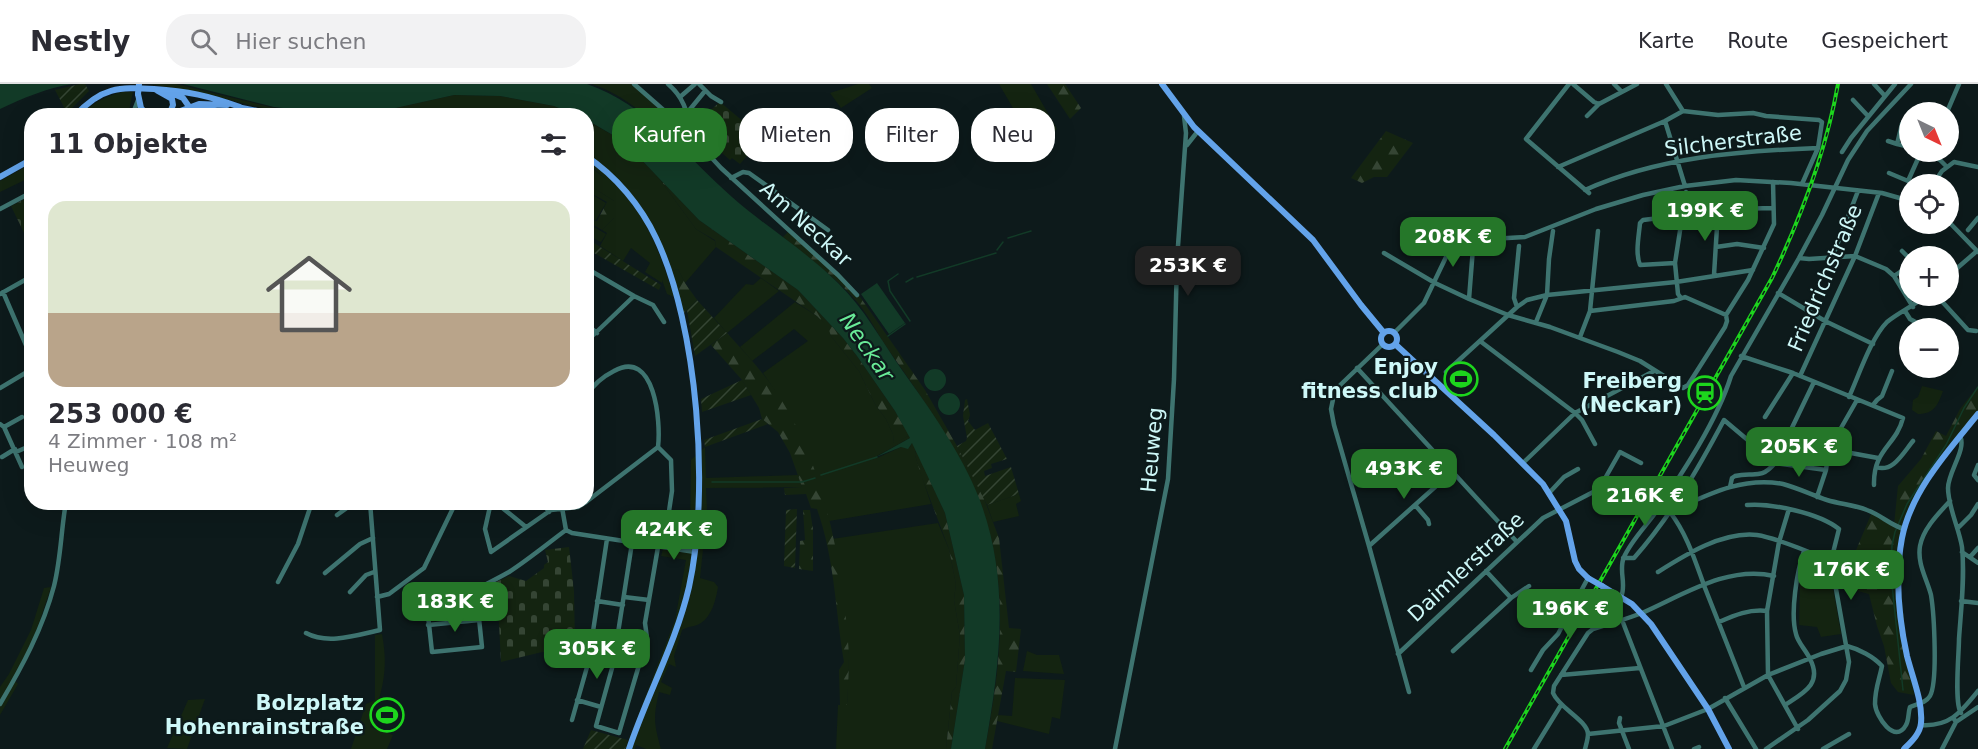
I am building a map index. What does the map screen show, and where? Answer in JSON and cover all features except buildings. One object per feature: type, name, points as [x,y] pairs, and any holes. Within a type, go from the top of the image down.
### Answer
[{"type":"main road","points":[[139,84],[138,99],[141,108]]},
{"type":"main road","points":[[1161,84],[1198,131],[1321,248],[1357,300],[1384,333]]},
{"type":"main road","points":[[85,108],[96,96],[114,89],[134,87],[180,90],[245,108]]},
{"type":"main road","points":[[153,89],[178,95],[185,100],[188,108]]},
{"type":"main road","points":[[153,89],[172,99],[171,108]]},
{"type":"main road","points":[[194,108],[199,104],[206,103],[240,107]]},
{"type":"main road","points":[[594,163],[614,179],[642,213],[661,248],[678,302],[693,388],[697,432],[699,511],[689,587],[678,624],[629,749]]},
{"type":"main road","points":[[0,177],[24,164]]},
{"type":"main road","points":[[1388,331],[1394,333],[1395,344],[1389,347],[1383,344],[1381,338],[1384,333],[1388,331]]},
{"type":"main road","points":[[1395,344],[1550,492],[1566,521],[1571,549],[1579,569],[1588,578],[1621,597],[1641,613],[1666,645],[1708,709],[1729,749]]},
{"type":"main road","points":[[1904,749],[1915,738],[1921,725],[1919,704],[1907,653],[1900,599],[1899,567],[1902,529],[1927,482],[1978,414]]},
{"type":"street","name":"Am Neckar","points":[[634,84],[661,108]]},
{"type":"street","points":[[668,84],[678,92],[685,108]]},
{"type":"street","points":[[680,97],[697,84],[721,102]]},
{"type":"street","points":[[1599,104],[1593,102],[1571,84],[1526,139],[1558,167],[1683,111],[1718,115],[1754,113],[1819,120],[1822,125],[1818,148],[1802,184]]},
{"type":"street","points":[[1614,84],[1621,92]]},
{"type":"street","points":[[1587,116],[1599,104],[1637,84]]},
{"type":"street","points":[[1666,84],[1683,111]]},
{"type":"street","points":[[1874,84],[1885,96]]},
{"type":"street","points":[[1842,152],[1894,84]]},
{"type":"street","points":[[1621,597],[1624,586],[1621,570],[1623,558],[1664,500],[1714,417],[1741,356],[1799,258],[1848,159],[1867,131],[1911,84]]},
{"type":"street","points":[[1951,102],[1959,84]]},
{"type":"street","points":[[690,108],[705,91]]},
{"type":"street","points":[[135,108],[138,99]]},
{"type":"street","points":[[1853,100],[1868,116]]},
{"type":"street","name":"Heuweg","points":[[1116,749],[1168,479],[1176,339],[1177,260],[1186,138],[1183,113]]},
{"type":"street","points":[[1665,121],[1684,186]]},
{"type":"street","points":[[1186,138],[1191,132],[1198,131]]},
{"type":"street","points":[[1185,150],[1187,142],[1198,131]]},
{"type":"street","points":[[1888,141],[1897,144],[1899,136]]},
{"type":"street","name":"Silcherstraße","points":[[1558,167],[1587,191],[1624,175],[1677,160],[1754,151],[1818,148]]},
{"type":"street","points":[[1940,174],[1954,162],[1977,167],[1978,160]]},
{"type":"street","name":"Am Neckar","points":[[715,162],[857,295]]},
{"type":"street","points":[[1889,173],[1908,181],[1917,162]]},
{"type":"street","points":[[1942,162],[1947,167]]},
{"type":"street","name":"Am Neckar","points":[[731,178],[743,172],[749,173],[828,230]]},
{"type":"street","points":[[1394,333],[1420,307],[1447,255],[1456,246],[1466,241],[1525,237],[1607,205],[1684,186],[1736,180],[1802,184],[1879,193],[1899,198]]},
{"type":"street","points":[[1384,253],[1469,299],[1508,315],[1580,337],[1640,361],[1683,388],[1688,386],[1725,327],[1726,315],[1764,248],[1774,224],[1773,182]]},
{"type":"street","points":[[1832,258],[1858,191]]},
{"type":"street","points":[[1680,298],[1675,262],[1686,192]]},
{"type":"street","name":"Friedrichstraße","points":[[1800,376],[1855,256],[1879,193]]},
{"type":"street","points":[[0,209],[24,196]]},
{"type":"street","points":[[1675,262],[1640,265],[1638,260],[1640,223],[1643,220],[1718,211],[1773,208]]},
{"type":"street","points":[[1714,275],[1718,211]]},
{"type":"street","points":[[1968,230],[1978,218]]},
{"type":"street","points":[[1959,230],[1978,252],[1959,267]]},
{"type":"street","points":[[1536,322],[1547,296],[1553,231]]},
{"type":"street","points":[[1580,337],[1590,311],[1598,231]]},
{"type":"street","points":[[1716,247],[1737,244],[1764,248]]},
{"type":"street","points":[[1516,307],[1514,298],[1519,246]]},
{"type":"street","points":[[1469,299],[1473,248]]},
{"type":"street","points":[[1799,258],[1855,256],[1886,269],[1894,276],[1913,307],[1886,324],[1873,344],[1849,396]]},
{"type":"street","points":[[1446,372],[1516,307],[1527,300],[1753,270]]},
{"type":"street","points":[[594,273],[653,305],[664,322]]},
{"type":"street","points":[[1894,276],[1899,273]]},
{"type":"street","points":[[24,281],[2,293],[24,341]]},
{"type":"street","points":[[1778,293],[1825,321],[1873,344]]},
{"type":"street","points":[[594,335],[634,296]]},
{"type":"street","points":[[1590,311],[1674,301],[1685,297],[1726,315]]},
{"type":"street","points":[[1946,306],[1968,330],[1976,331]]},
{"type":"street","points":[[1905,311],[1909,318]]},
{"type":"street","points":[[1480,341],[1575,413],[1582,420],[1595,444]]},
{"type":"street","points":[[1383,344],[1335,390],[1331,408],[1409,692]]},
{"type":"street","points":[[1741,356],[1793,373],[1903,418],[1878,458],[1874,471],[1874,485]]},
{"type":"street","points":[[594,386],[621,367],[643,371],[651,383],[659,437],[658,447],[594,496]]},
{"type":"street","points":[[1357,368],[1517,542]]},
{"type":"street","points":[[1522,463],[1575,413],[1654,371]]},
{"type":"street","points":[[1874,405],[1876,400],[1882,396],[1892,371]]},
{"type":"street","points":[[1765,417],[1793,373]]},
{"type":"street","points":[[0,388],[24,374]]},
{"type":"street","points":[[1730,486],[1735,476],[1758,476],[1765,473],[1775,463],[1814,382]]},
{"type":"street","points":[[1817,497],[1826,470],[1829,449],[1857,400]]},
{"type":"street","points":[[22,417],[2,426],[22,467]]},
{"type":"street","points":[[1623,558],[1634,558],[1671,512],[1724,420],[1775,463],[1826,470]]},
{"type":"street","points":[[1960,436],[1963,442],[1950,480],[1950,501],[1959,527],[1962,552],[1958,681],[1958,708],[1961,712]]},
{"type":"street","points":[[1876,467],[1883,469],[1893,465],[1913,441]]},
{"type":"street","points":[[658,447],[671,460],[672,490],[668,518]]},
{"type":"street","points":[[2,457],[24,448]]},
{"type":"street","points":[[1829,449],[1878,458]]},
{"type":"street","name":"Daimlerstraße","points":[[1398,654],[1543,518],[1599,489],[1620,452],[1641,464]]},
{"type":"street","points":[[1978,465],[1974,475],[1978,480]]},
{"type":"street","points":[[1550,492],[1564,477],[1578,469]]},
{"type":"street","points":[[1370,546],[1453,471]]},
{"type":"street","points":[[1671,512],[1730,486],[1762,482],[1776,483],[1817,497],[1865,509],[1884,517],[1894,526],[1902,529]]},
{"type":"street","points":[[1588,734],[1664,726],[1708,709],[1768,675],[1847,646],[1855,648],[1882,666],[1876,684],[1875,706],[1878,717],[1891,730],[1903,729],[1907,724],[1910,707],[1927,700],[1931,693],[1934,641],[1930,595],[1921,566],[1920,548],[1929,525],[1950,501]]},
{"type":"street","points":[[1959,527],[1978,504]]},
{"type":"street","points":[[1415,505],[1429,524]]},
{"type":"street","points":[[1747,505],[1775,505],[1789,509],[1824,520],[1836,526],[1839,532],[1831,561],[1849,662],[1844,685],[1825,706],[1798,729],[1766,749]]},
{"type":"street","points":[[1789,509],[1779,542],[1767,611],[1768,675],[1798,729]]},
{"type":"street","points":[[0,704],[36,639],[47,610],[56,577],[65,510]]},
{"type":"street","points":[[278,582],[298,544],[309,510]]},
{"type":"street","points":[[337,515],[344,510]]},
{"type":"street","points":[[306,633],[316,639],[327,639],[380,630],[371,510]]},
{"type":"street","points":[[377,597],[389,594],[424,568],[452,510]]},
{"type":"street","points":[[491,510],[485,529],[491,552],[552,510]]},
{"type":"street","points":[[504,510],[526,527]]},
{"type":"street","points":[[562,510],[566,530]]},
{"type":"street","points":[[1671,512],[1693,550],[1704,585],[1744,687]]},
{"type":"street","points":[[566,530],[572,533],[694,552]]},
{"type":"street","points":[[476,590],[482,647],[432,652],[426,597],[476,590],[510,571],[566,530]]},
{"type":"street","points":[[1658,572],[1693,550],[1733,537],[1747,535],[1758,535],[1831,561]]},
{"type":"street","points":[[326,573],[360,544],[373,538]]},
{"type":"street","points":[[572,720],[593,646],[597,601],[607,539]]},
{"type":"street","points":[[632,543],[618,633],[619,643],[596,726],[619,733],[647,638],[645,626],[658,547]]},
{"type":"street","points":[[1970,557],[1978,548]]},
{"type":"street","points":[[1785,705],[1809,689],[1814,669],[1795,633],[1796,580],[1804,550]]},
{"type":"street","points":[[1962,552],[1978,563]]},
{"type":"street","points":[[350,592],[366,575],[374,572]]},
{"type":"street","points":[[1486,572],[1510,598]]},
{"type":"street","points":[[1586,749],[1588,734],[1586,727],[1561,705],[1553,693],[1554,686],[1588,633],[1704,585],[1745,573],[1774,576]]},
{"type":"street","points":[[1531,670],[1543,650],[1563,626],[1588,578]]},
{"type":"street","points":[[1453,651],[1510,598],[1529,586]]},
{"type":"street","points":[[624,597],[649,600]]},
{"type":"street","points":[[597,601],[623,605]]},
{"type":"street","points":[[1961,601],[1978,603]]},
{"type":"street","points":[[1719,622],[1745,612],[1767,611]]},
{"type":"street","points":[[428,625],[479,620]]},
{"type":"street","points":[[1622,620],[1672,749]]},
{"type":"street","points":[[615,657],[638,664]]},
{"type":"street","points":[[1561,675],[1640,668]]},
{"type":"street","points":[[1942,749],[1955,720],[1978,691]]},
{"type":"street","points":[[1725,698],[1756,749]]},
{"type":"street","points":[[577,700],[601,707]]},
{"type":"street","points":[[1534,749],[1561,705]]},
{"type":"street","points":[[1921,725],[1955,720],[1978,707]]},
{"type":"street","points":[[1620,718],[1619,723],[1629,749]]},
{"type":"street","points":[[1823,749],[1849,734]]},
{"type":"green space","points":[[85,84],[89,91],[72,108],[64,108],[55,90]]},
{"type":"green space","points":[[150,84],[176,84],[276,108],[262,108],[197,92]]},
{"type":"green space","points":[[592,84],[632,84],[658,108],[636,108]]},
{"type":"green space","points":[[858,84],[869,84],[872,88],[841,108],[830,93]]},
{"type":"green space","points":[[999,84],[1031,84],[1045,108],[1013,108]]},
{"type":"green space","points":[[1047,84],[1065,84],[1081,108],[1070,119]]},
{"type":"green space","points":[[122,92],[133,92],[130,108],[90,108]]},
{"type":"green space","points":[[454,95],[500,96],[559,108],[396,108]]},
{"type":"green space","points":[[720,102],[739,118],[739,162],[742,162],[740,164],[727,157],[727,108],[713,108]]},
{"type":"green space","points":[[594,124],[612,135],[612,162],[644,162],[659,178],[696,229],[715,241],[716,247],[685,283],[678,269],[672,271],[627,190],[594,159]]},
{"type":"green space","points":[[1386,131],[1413,143],[1387,177],[1374,177],[1362,183],[1351,178]]},
{"type":"green space","points":[[594,165],[623,192],[645,223],[674,297],[667,294],[662,280],[662,283],[645,272],[650,263],[631,248],[623,261],[600,246],[607,233],[602,230],[614,218],[614,201],[594,188],[594,170],[606,179],[594,169]]},
{"type":"green space","points":[[24,168],[24,180],[0,192],[0,181]]},
{"type":"green space","points":[[659,178],[699,220],[798,290],[857,356],[909,435],[894,444],[893,434],[886,419],[875,404],[859,371],[831,336],[828,327],[817,316],[716,247],[715,240],[696,229]]},
{"type":"green space","points":[[594,188],[614,201],[619,208],[614,218],[602,230],[594,225],[594,220],[597,221],[607,202],[594,195]]},
{"type":"green space","points":[[594,196],[606,203],[596,220],[594,220]]},
{"type":"green space","points":[[24,200],[24,233],[11,206]]},
{"type":"green space","points":[[594,227],[606,234],[601,242],[594,238]]},
{"type":"green space","points":[[788,232],[841,275],[858,294],[925,390],[983,496],[999,538],[1009,628],[1021,629],[1016,672],[1006,671],[992,749],[985,749],[993,705],[1000,639],[999,594],[991,541],[971,482],[941,427],[858,303],[822,268],[783,237]]},
{"type":"green space","points":[[594,243],[661,285],[659,290],[594,253]]},
{"type":"green space","points":[[678,269],[697,300],[683,314],[672,271]]},
{"type":"green space","points":[[761,278],[779,291],[727,333],[714,318],[746,284],[753,285]]},
{"type":"green space","points":[[697,300],[727,333],[695,356],[687,310]]},
{"type":"green space","points":[[795,302],[829,327],[831,336],[859,371],[875,404],[886,419],[893,434],[894,443],[909,435],[910,438],[877,458],[901,447],[910,447],[912,442],[931,504],[829,521],[804,444],[786,409],[763,373],[808,341],[794,329],[752,361],[740,347]]},
{"type":"green space","points":[[727,333],[763,374],[782,401],[797,428],[821,490],[843,590],[849,655],[847,705],[840,705],[839,670],[844,662],[828,547],[817,509],[811,508],[806,494],[785,495],[784,488],[802,487],[790,453],[778,432],[762,419],[759,408],[742,380],[711,345]]},
{"type":"green space","points":[[742,380],[751,395],[702,412],[701,399]]},
{"type":"green space","points":[[1922,386],[1943,391],[1935,408],[1918,414],[1912,410],[1913,400],[1918,397]]},
{"type":"green space","points":[[1978,386],[1978,414],[1927,482],[1904,529],[1899,567],[1907,653],[1914,695],[1898,692],[1891,683],[1884,646],[1869,594],[1858,591],[1854,555],[1872,512],[1894,525],[1898,486],[1921,459],[1936,431],[1946,436],[1960,409]]},
{"type":"green space","points":[[967,399],[970,415],[968,421],[975,430],[988,423],[1007,459],[991,464],[992,468],[984,471],[985,476],[1011,467],[1019,494],[987,505],[957,446],[967,438],[963,416]]},
{"type":"green space","points":[[762,419],[768,424],[705,447],[704,440]]},
{"type":"green space","points":[[705,447],[706,478],[798,475],[802,487],[706,488],[707,511],[700,578],[714,582],[718,587],[715,602],[705,620],[682,630],[674,656],[676,667],[669,664],[661,682],[672,688],[670,695],[659,692],[657,701],[655,721],[661,749],[646,749],[636,745],[635,749],[625,749],[675,620],[686,560],[661,556],[664,546],[679,546],[690,537],[691,460]]},
{"type":"green space","points":[[916,450],[945,513],[964,595],[965,660],[951,749],[946,749],[952,692],[956,687],[960,635],[954,600],[956,584],[949,549],[921,475],[915,455]]},
{"type":"green space","points":[[1019,494],[1021,501],[1016,504],[1019,516],[993,522],[987,505]]},
{"type":"green space","points":[[797,509],[795,568],[784,566],[786,510]]},
{"type":"green space","points":[[803,510],[810,510],[813,529],[813,571],[799,569],[800,541],[805,540]]},
{"type":"green space","points":[[938,523],[949,549],[956,584],[954,600],[960,635],[956,687],[952,692],[946,749],[836,749],[838,705],[847,705],[849,657],[832,539]]},
{"type":"green space","points":[[569,547],[574,591],[575,644],[501,662],[498,604],[494,583],[509,576],[526,581],[544,568],[548,562],[545,550]]},
{"type":"green space","points":[[1805,555],[1829,565],[1841,634],[1821,637],[1817,627],[1799,625],[1800,582]]},
{"type":"green space","points":[[51,587],[34,638],[13,679],[18,684],[0,715],[0,687],[31,630],[44,588]]},
{"type":"green space","points":[[382,634],[385,659],[383,681],[370,727],[393,735],[387,749],[351,749],[366,704],[375,700],[375,635]]},
{"type":"green space","points":[[1027,651],[1037,655],[1059,655],[1064,674],[1023,671]]},
{"type":"green space","points":[[1015,678],[1065,680],[1060,719],[1052,717],[1049,734],[997,721],[998,715],[1012,716]]},
{"type":"green space","points":[[205,699],[187,749],[167,748],[188,700]]},
{"type":"green space","name":"Bolzplatz Hohenrainstraße","points":[[384,701],[399,706],[391,729],[376,724]]},
{"type":"green space","points":[[591,730],[628,740],[625,749],[583,749]]},
{"type":"water","points":[[0,84],[72,84],[35,94],[0,109]]},
{"type":"water","points":[[183,84],[587,84],[633,108],[612,108],[612,135],[594,124],[594,108],[559,108],[500,96],[454,95],[396,108],[283,108]]},
{"type":"water","name":"Neckar","points":[[643,162],[695,162],[758,219],[826,271],[864,314],[955,448],[979,498],[996,560],[1000,623],[995,686],[985,749],[951,749],[965,660],[964,595],[945,513],[912,443],[908,449],[901,447],[876,457],[910,438],[895,411],[857,356],[798,290],[699,220]]},
{"type":"water","points":[[877,283],[905,323],[889,334],[861,294]]},
{"type":"water","points":[[935,369],[943,372],[946,380],[943,388],[935,391],[927,388],[924,380],[927,372]]},
{"type":"water","points":[[949,393],[957,396],[960,404],[957,412],[949,415],[941,412],[938,404],[941,396]]},
{"type":"waterway","points":[[1008,238],[1031,231]]},
{"type":"waterway","points":[[997,250],[1003,242]]},
{"type":"waterway","points":[[917,277],[996,253]]},
{"type":"waterway","points":[[898,274],[888,281],[890,291],[910,321]]},
{"type":"waterway","points":[[906,282],[913,278]]},
{"type":"waterway","name":"Neckar","points":[[888,336],[905,324]]},
{"type":"waterway","points":[[1903,690],[1891,575],[1895,532],[1907,504],[1946,445],[1964,408],[1978,387]]},
{"type":"waterway","points":[[821,475],[877,457]]},
{"type":"waterway","points":[[712,482],[802,482],[815,478]]},
{"type":"railway","points":[[1505,749],[1772,278],[1812,183],[1827,134],[1838,84]]},
{"type":"place","name":"Enjoy fitness club","points":[[1461,379]]},
{"type":"place","name":"Freiberg (Neckar)","points":[[1705,393]]},
{"type":"place","name":"Bolzplatz Hohenrainstraße","points":[[387,715]]}]
